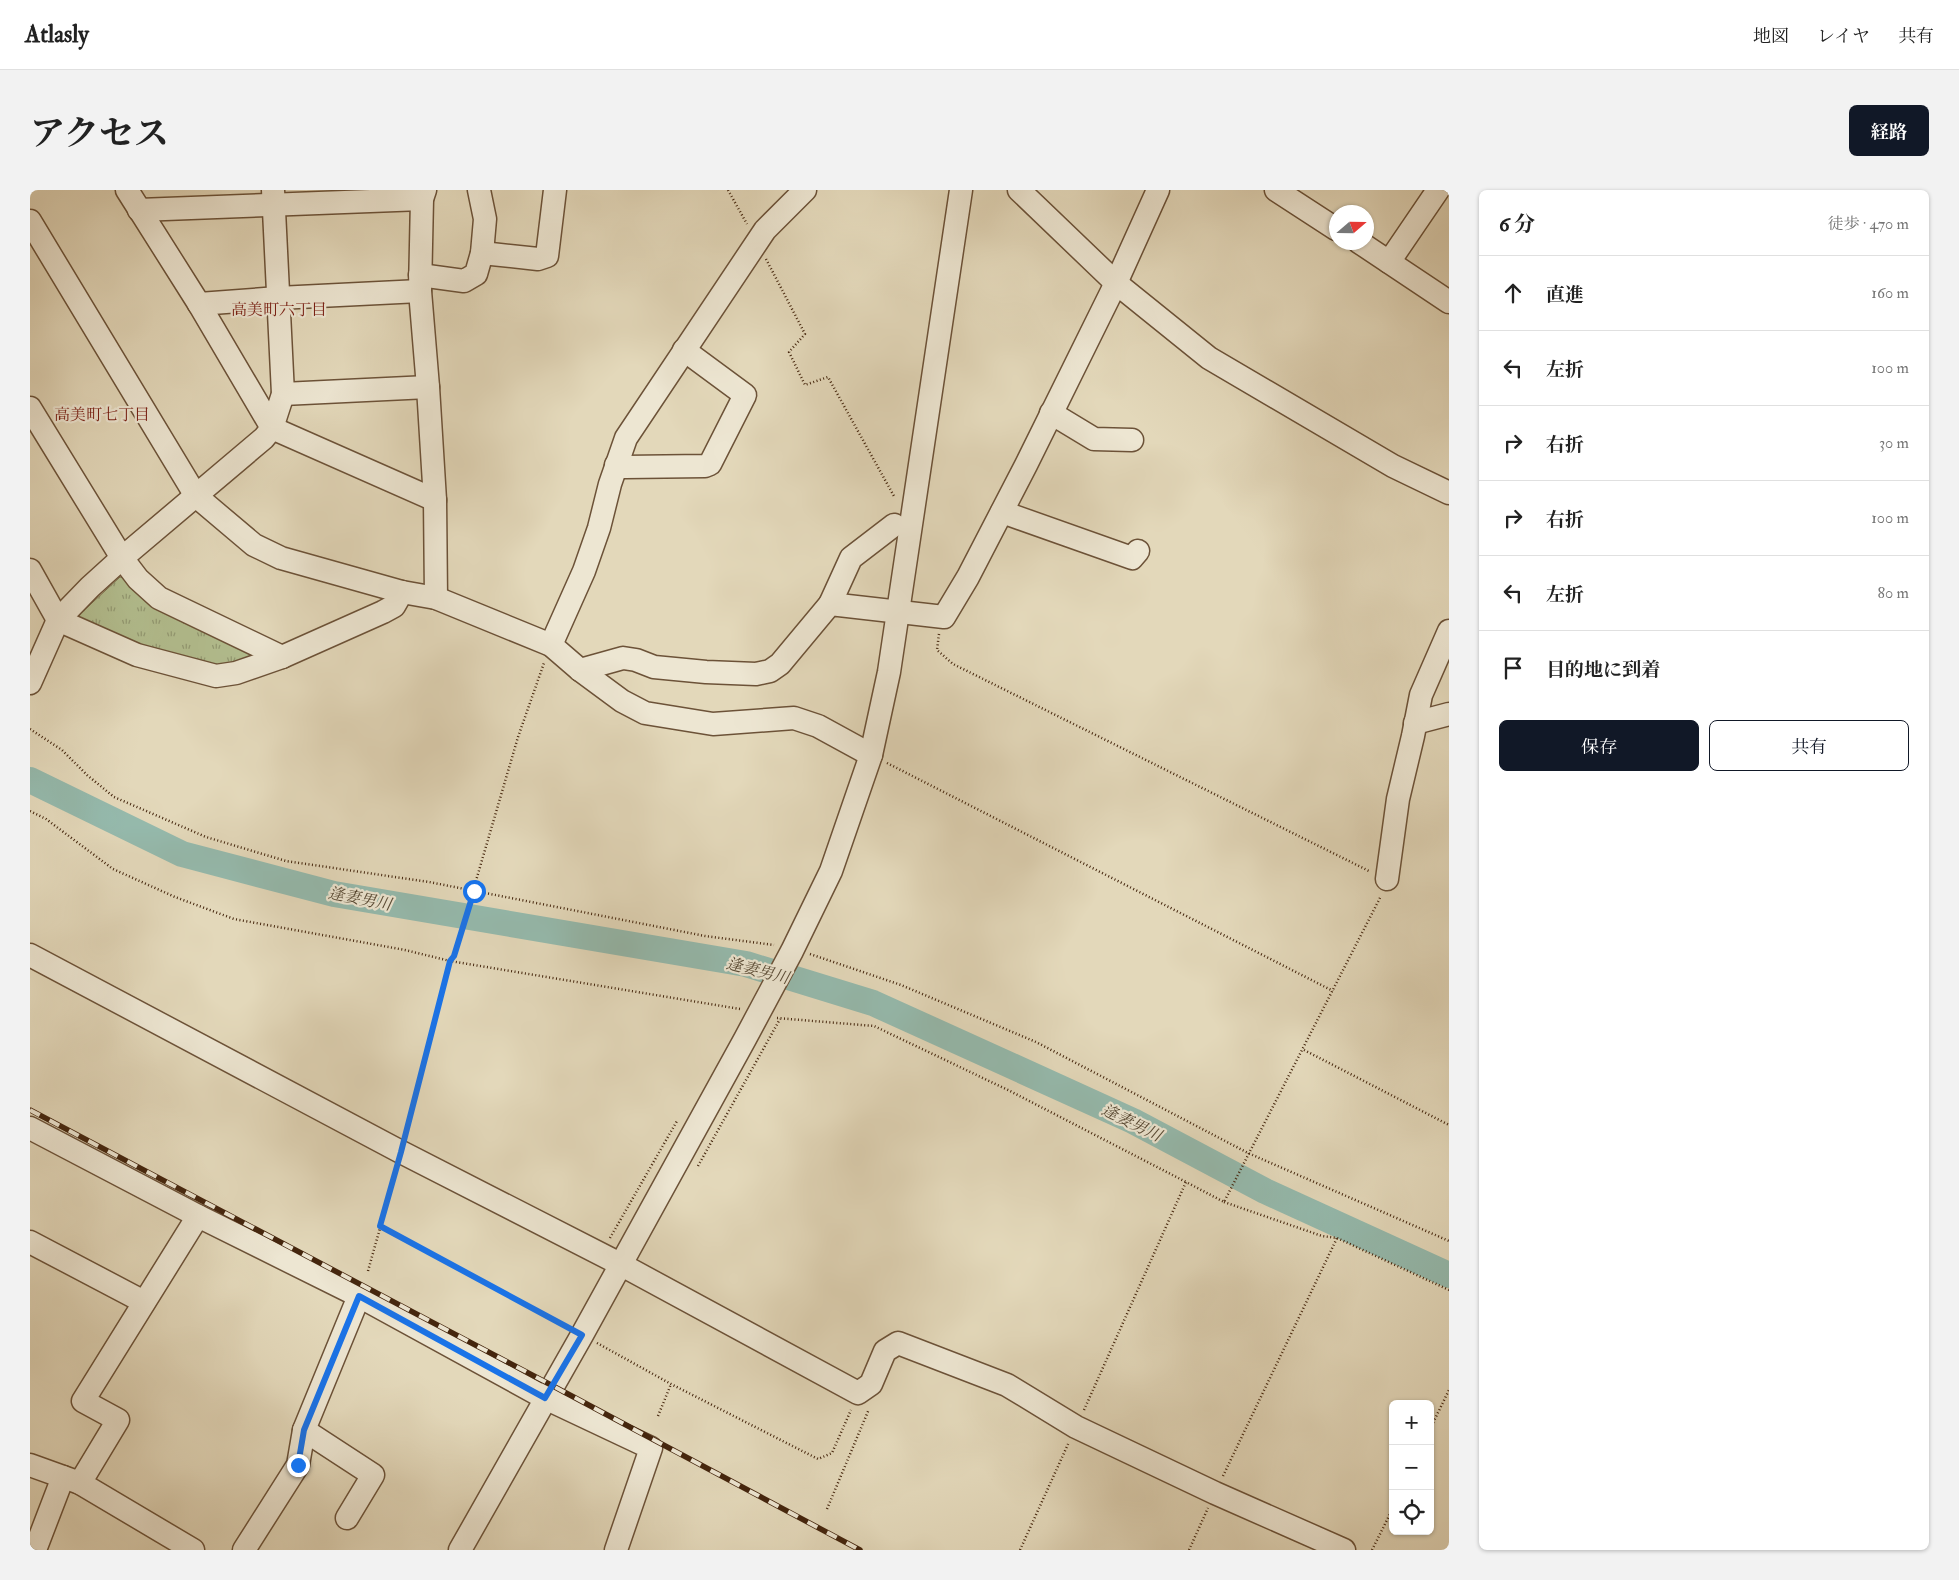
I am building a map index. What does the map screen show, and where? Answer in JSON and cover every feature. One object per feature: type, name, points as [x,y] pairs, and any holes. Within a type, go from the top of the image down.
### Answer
[{"type":"street","points":[[127,190],[199,304],[272,428],[435,500]]},
{"type":"street","points":[[199,304],[278,298],[420,283],[464,281],[476,274],[482,253],[485,219],[479,190]]},
{"type":"street","points":[[482,253],[538,258],[548,256],[555,190]]},
{"type":"street","points":[[551,645],[584,571],[626,438],[765,230],[805,190]]},
{"type":"street","points":[[460,1550],[582,1335],[762,1007],[831,871],[871,754],[889,672],[961,190]]},
{"type":"street","points":[[1019,190],[1116,283],[1209,358],[1385,461],[1449,493]]},
{"type":"street","points":[[830,604],[944,617],[968,577],[1002,512],[1116,283],[1158,190]]},
{"type":"street","points":[[1276,190],[1329,224]]},
{"type":"street","points":[[1389,262],[1438,190]]},
{"type":"street","points":[[140,210],[273,197],[424,194],[420,283],[435,500],[436,598]]},
{"type":"street","points":[[30,683],[58,620],[122,558],[264,438],[272,428],[283,394],[273,197]]},
{"type":"street","points":[[30,221],[196,496],[254,545],[267,553],[402,592],[436,598],[551,645],[622,702],[645,713],[713,724],[794,718],[818,726],[871,754]]},
{"type":"street","points":[[1370,250],[1449,302]]},
{"type":"street","points":[[616,465],[645,467],[705,466],[710,464],[745,395],[684,350]]},
{"type":"street","points":[[283,394],[428,386]]},
{"type":"street","points":[[30,408],[122,558],[138,579],[159,598],[282,657]]},
{"type":"street","points":[[1051,413],[1094,439],[1132,440]]},
{"type":"street","points":[[1002,512],[1132,558],[1138,551]]},
{"type":"street","points":[[580,670],[623,658],[636,660],[654,667],[706,672],[756,674],[770,671],[780,664],[830,604],[851,558],[894,525]]},
{"type":"street","points":[[30,570],[58,620],[136,655],[216,676],[236,673],[282,657],[394,606],[402,592]]},
{"type":"street","points":[[1387,880],[1398,799],[1421,695],[1449,630]]},
{"type":"street","points":[[1415,723],[1449,714]]},
{"type":"street","points":[[30,955],[401,1152],[865,1388],[885,1351],[898,1343],[1007,1385],[1076,1427],[1215,1493],[1344,1550]]},
{"type":"street","points":[[30,1128],[198,1216],[359,1296],[545,1398],[651,1448],[616,1550]]},
{"type":"street","points":[[35,1550],[72,1480],[118,1420],[83,1401],[198,1216]]},
{"type":"street","points":[[30,1242],[144,1302]]},
{"type":"street","points":[[244,1550],[298,1465],[304,1430],[359,1296]]},
{"type":"street","points":[[304,1430],[373,1475],[347,1518]]},
{"type":"street","points":[[30,1465],[72,1480],[193,1550]]},
{"type":"path","points":[[728,190],[805,334],[789,352],[805,384],[828,377],[896,500],[894,525]]},
{"type":"path","points":[[944,617],[937,642],[937,650],[953,664],[1387,880],[1384,891],[1304,1050],[1248,1153],[1224,1202]]},
{"type":"path","points":[[368,1271],[450,961],[454,956],[474,891],[518,736],[551,645]]},
{"type":"path","points":[[30,729],[62,750],[87,775],[114,797],[206,837],[286,861],[429,882],[705,936],[771,944],[816,956],[846,968],[901,985],[1036,1042],[1248,1153],[1449,1241]]},
{"type":"path","points":[[871,754],[1333,991]]},
{"type":"path","points":[[30,811],[46,819],[113,869],[175,898],[234,919],[405,950],[450,961],[672,996],[762,1007],[780,1019],[874,1026],[1008,1090],[1224,1202],[1322,1236],[1337,1238],[1449,1290]]},
{"type":"path","points":[[1304,1050],[1449,1125]]},
{"type":"path","points":[[1020,1550],[1186,1182]]},
{"type":"path","points":[[380,1226],[671,1384],[818,1459],[832,1453],[865,1388],[878,1388],[827,1509]]},
{"type":"path","points":[[1189,1550],[1337,1238]]},
{"type":"path","points":[[658,1416],[671,1384]]},
{"type":"path","points":[[1434,1421],[1449,1390]]},
{"type":"path","points":[[1372,1550],[1389,1516]]},
{"type":"green space","points":[[120,577],[130,579],[264,653],[216,673],[77,624],[80,614]]},
{"type":"waterway","name":"逢妻男川","points":[[30,780],[182,854],[334,894],[746,964],[873,1003],[1133,1121],[1265,1191],[1449,1275]]},
{"type":"railway","points":[[30,1110],[860,1550]]},
{"type":"district","name":"高美町六丁目","points":[[279,309]]},
{"type":"district","name":"高美町七丁目","points":[[102,414]]},
{"type":"route","points":[[298,1465],[304,1430],[359,1296],[545,1398],[582,1335],[380,1226],[450,961],[454,956],[474,891]]}]
